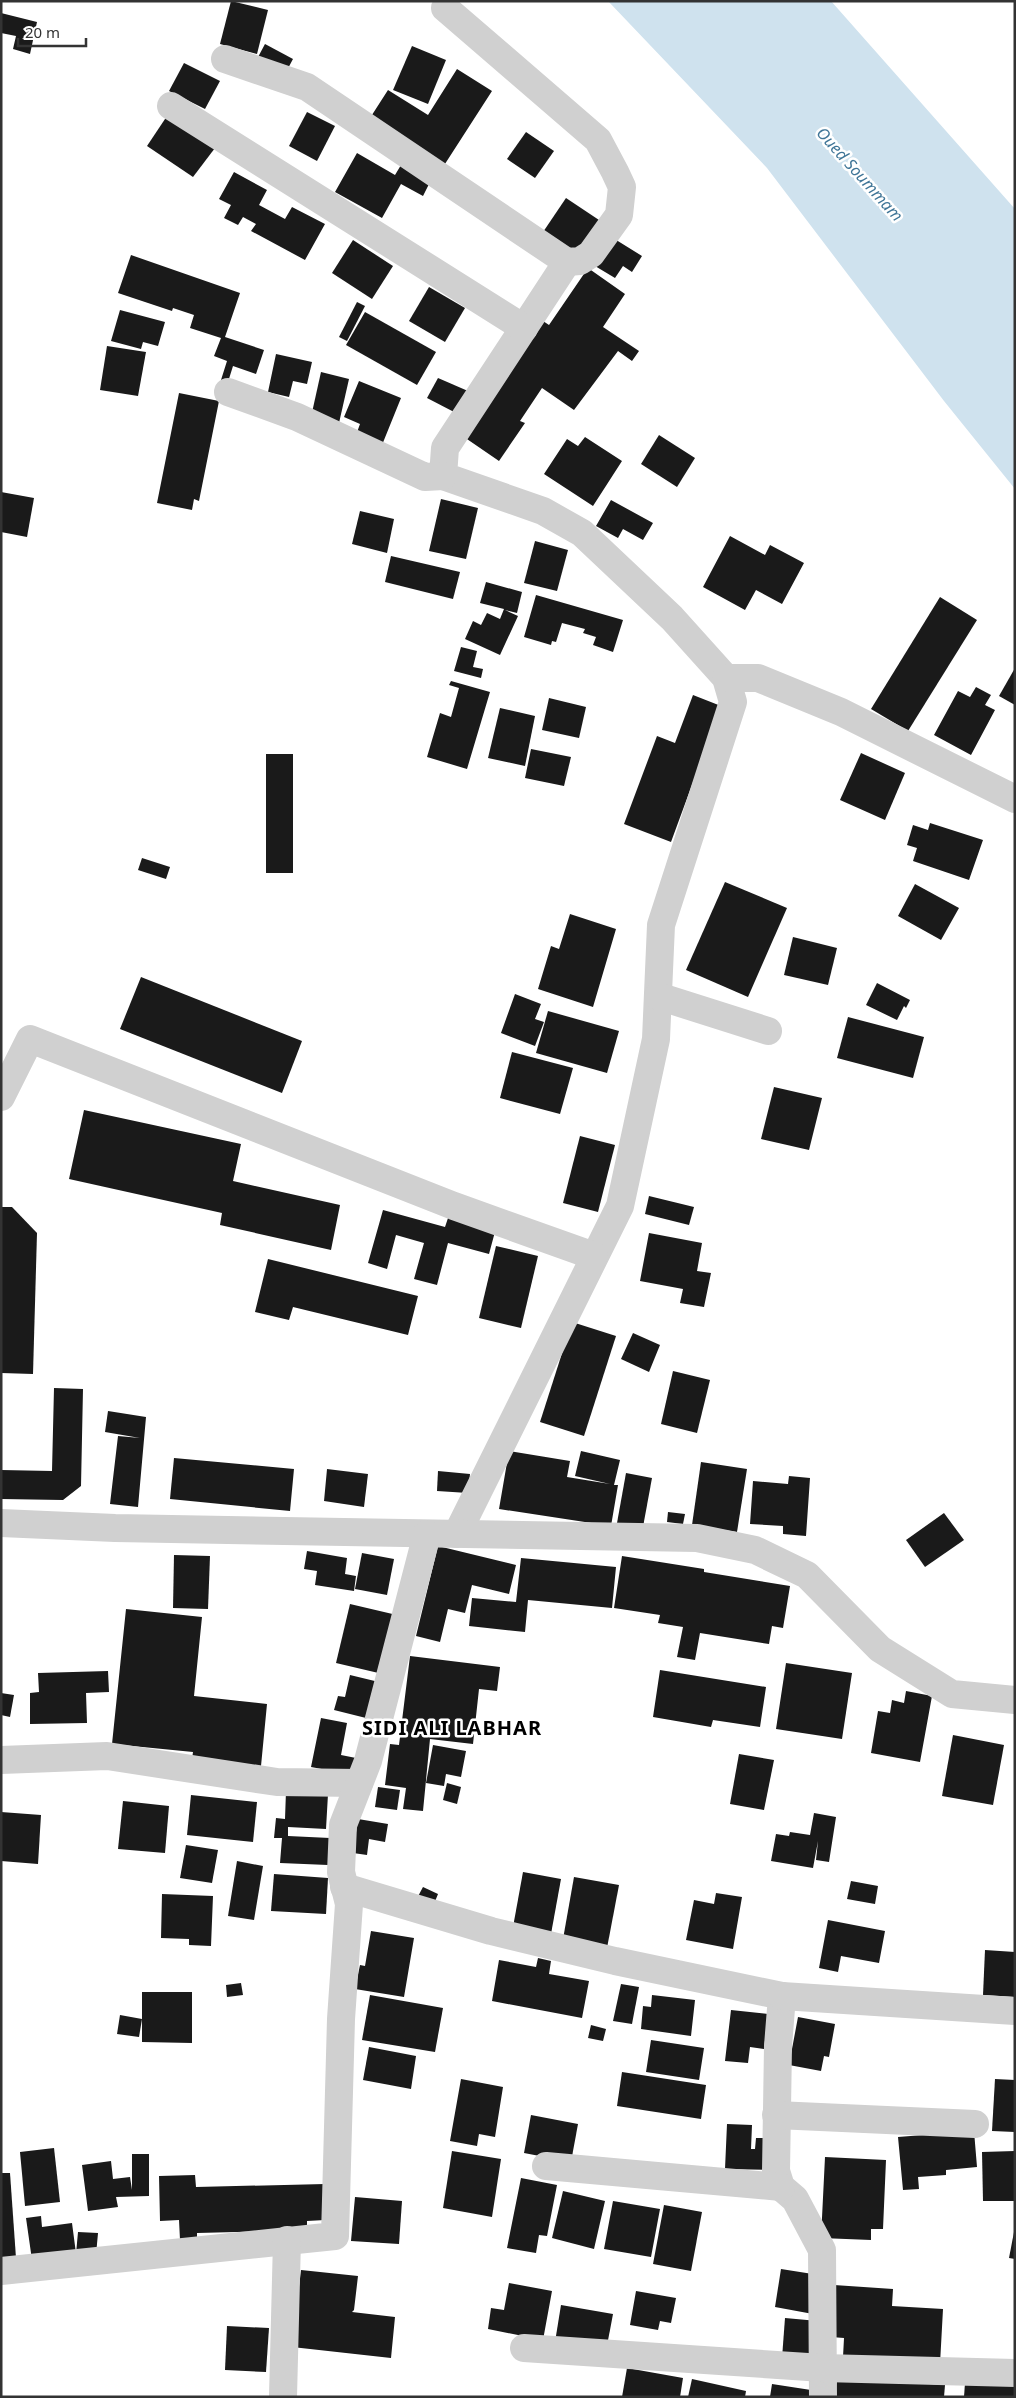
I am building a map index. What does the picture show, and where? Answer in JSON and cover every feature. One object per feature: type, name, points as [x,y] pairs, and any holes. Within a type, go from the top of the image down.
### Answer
[{"type":"street","points":[[225,60],[307,87],[567,262],[580,261],[591,254],[619,215],[622,187],[598,140],[445,8]]},
{"type":"street","points":[[170,106],[524,328]]},
{"type":"street","points":[[443,476],[445,448],[567,262]]},
{"type":"street","points":[[228,392],[297,417],[425,477],[443,476],[543,511],[582,532],[672,618],[729,690]]},
{"type":"street","points":[[729,690],[758,678],[841,712],[1015,799]]},
{"type":"street","points":[[457,1534],[620,1206],[656,1039],[661,925],[729,690]]},
{"type":"street","points":[[658,996],[768,1031]]},
{"type":"street","points":[[1,1097],[30,1040],[454,1206],[594,1256]]},
{"type":"street","points":[[1,1523],[115,1528],[697,1538],[755,1550],[807,1574],[880,1649],[952,1694],[1015,1700]]},
{"type":"street","points":[[1,2271],[335,2236],[341,2019],[351,1894],[340,1872],[343,1824],[370,1752],[427,1534]]},
{"type":"street","points":[[1,1760],[107,1756],[277,1782],[359,1784]]},
{"type":"street","points":[[351,1894],[615,1961],[782,1996],[1015,2011]]},
{"type":"street","points":[[782,1996],[778,2046],[776,2171],[781,2187],[795,2199],[822,2250],[823,2397]]},
{"type":"street","points":[[776,2115],[975,2124]]},
{"type":"street","points":[[546,2166],[781,2187]]},
{"type":"street","points":[[283,2397],[287,2240]]},
{"type":"street","points":[[524,2348],[823,2368],[1015,2373]]},
{"type":"water","name":"Oued Soummam","points":[[608,1],[831,1],[1015,209],[1015,489],[944,401],[767,168]]},
{"type":"building","points":[[231,1],[268,10],[257,54],[220,44]]},
{"type":"building","points":[[1,13],[37,22],[30,54],[13,49],[16,36],[1,33]]},
{"type":"building","points":[[265,44],[293,59],[285,74],[257,59]]},
{"type":"building","points":[[412,46],[446,60],[428,104],[393,90]]},
{"type":"building","points":[[184,63],[220,81],[205,109],[169,91]]},
{"type":"building","points":[[457,69],[492,91],[443,167],[370,118],[388,90],[428,115]]},
{"type":"building","points":[[307,112],[335,126],[317,161],[289,146]]},
{"type":"building","points":[[167,116],[215,148],[193,177],[147,146]]},
{"type":"building","points":[[526,132],[554,151],[535,178],[507,159]]},
{"type":"building","points":[[357,153],[395,175],[401,165],[430,182],[423,196],[401,184],[382,218],[335,192]]},
{"type":"building","points":[[234,172],[267,190],[259,205],[285,219],[292,207],[325,224],[305,260],[251,231],[256,224],[243,217],[238,225],[224,218],[231,205],[219,199]]},
{"type":"building","points":[[566,198],[599,220],[572,260],[539,238]]},
{"type":"building","points":[[613,238],[642,256],[632,272],[623,266],[615,278],[595,266]]},
{"type":"building","points":[[353,240],[393,266],[372,299],[332,273]]},
{"type":"building","points":[[131,255],[240,293],[225,337],[264,350],[256,374],[233,366],[228,382],[221,380],[227,361],[214,356],[221,338],[190,328],[194,315],[173,308],[172,311],[118,293]]},
{"type":"building","points":[[588,268],[625,294],[603,327],[639,351],[632,361],[618,351],[574,410],[542,388],[520,421],[525,423],[499,461],[464,437],[543,321],[549,325]]},
{"type":"building","points":[[429,287],[465,308],[445,342],[409,321]]},
{"type":"building","points":[[357,302],[365,306],[347,341],[339,337]]},
{"type":"building","points":[[120,310],[165,322],[158,346],[143,342],[141,349],[111,341]]},
{"type":"building","points":[[365,312],[436,352],[417,385],[346,345]]},
{"type":"building","points":[[107,346],[146,352],[138,396],[100,390]]},
{"type":"building","points":[[276,354],[312,362],[307,384],[293,381],[289,397],[268,392]]},
{"type":"building","points":[[321,372],[349,379],[339,423],[311,417]]},
{"type":"building","points":[[438,378],[468,391],[456,413],[427,398]]},
{"type":"building","points":[[359,381],[401,398],[382,445],[356,435],[360,424],[344,417]]},
{"type":"building","points":[[179,393],[219,401],[199,501],[194,499],[192,510],[157,503]]},
{"type":"building","points":[[659,435],[695,458],[677,487],[641,464]]},
{"type":"building","points":[[585,437],[622,461],[593,506],[544,474],[567,439],[578,446]]},
{"type":"building","points":[[1,492],[34,498],[27,537],[1,532]]},
{"type":"building","points":[[441,499],[478,508],[466,559],[429,551]]},
{"type":"building","points":[[611,500],[653,523],[643,540],[623,529],[618,538],[596,526]]},
{"type":"building","points":[[360,511],[394,519],[387,553],[352,544]]},
{"type":"building","points":[[730,536],[765,555],[770,545],[804,563],[782,604],[756,590],[745,610],[703,587]]},
{"type":"building","points":[[535,541],[568,550],[557,591],[524,583]]},
{"type":"building","points":[[391,556],[460,572],[453,599],[385,582]]},
{"type":"building","points":[[486,582],[522,592],[517,613],[505,610],[518,616],[500,655],[465,639],[473,621],[481,625],[487,613],[500,619],[504,609],[480,603]]},
{"type":"building","points":[[536,595],[623,620],[613,652],[593,645],[596,637],[583,633],[585,629],[562,623],[556,642],[552,641],[551,645],[524,637]]},
{"type":"building","points":[[940,597],[977,620],[908,731],[871,709]]},
{"type":"building","points":[[461,647],[477,651],[473,667],[483,669],[481,678],[454,671]]},
{"type":"building","points":[[1015,668],[1015,705],[999,696]]},
{"type":"building","points":[[451,681],[490,692],[467,769],[427,757],[440,713],[451,717],[459,688],[449,685]]},
{"type":"building","points":[[976,687],[991,695],[985,705],[995,710],[971,755],[934,735],[958,691],[970,697]]},
{"type":"building","points":[[693,695],[721,706],[671,842],[624,824],[657,736],[675,743]]},
{"type":"building","points":[[549,698],[586,707],[579,738],[542,730]]},
{"type":"building","points":[[500,708],[535,716],[525,766],[488,758]]},
{"type":"building","points":[[531,749],[571,757],[564,786],[525,778]]},
{"type":"building","points":[[861,753],[905,773],[885,820],[840,800]]},
{"type":"building","points":[[266,754],[293,754],[293,873],[266,873]]},
{"type":"building","points":[[930,823],[983,840],[969,880],[913,861],[917,848],[907,845],[913,825],[928,830]]},
{"type":"building","points":[[142,858],[170,867],[166,879],[138,870]]},
{"type":"building","points":[[725,882],[787,908],[748,997],[686,970]]},
{"type":"building","points":[[915,884],[959,908],[941,940],[898,916]]},
{"type":"building","points":[[570,914],[616,929],[593,1007],[538,989],[551,946],[559,949]]},
{"type":"building","points":[[793,937],[837,948],[828,985],[784,975]]},
{"type":"building","points":[[141,977],[302,1041],[282,1093],[120,1029]]},
{"type":"building","points":[[877,983],[910,1000],[906,1008],[904,1006],[897,1020],[866,1005]]},
{"type":"building","points":[[515,994],[541,1004],[535,1019],[544,1022],[535,1046],[501,1033]]},
{"type":"building","points":[[548,1011],[619,1031],[607,1073],[536,1053]]},
{"type":"building","points":[[848,1017],[924,1037],[913,1078],[837,1058]]},
{"type":"building","points":[[512,1052],[573,1068],[560,1114],[500,1098]]},
{"type":"building","points":[[774,1087],[822,1098],[809,1150],[761,1139]]},
{"type":"building","points":[[84,1110],[241,1144],[233,1181],[340,1205],[331,1250],[220,1225],[222,1213],[69,1179]]},
{"type":"building","points":[[580,1136],[615,1145],[598,1212],[563,1203]]},
{"type":"building","points":[[649,1196],[694,1207],[689,1225],[645,1214]]},
{"type":"building","points":[[1,1207],[12,1207],[37,1233],[33,1374],[1,1373]]},
{"type":"building","points":[[383,1210],[445,1227],[449,1215],[496,1228],[489,1254],[448,1243],[437,1285],[414,1279],[424,1243],[396,1235],[387,1269],[368,1263]]},
{"type":"building","points":[[649,1233],[702,1243],[697,1271],[711,1273],[704,1307],[680,1303],[683,1289],[640,1281]]},
{"type":"building","points":[[496,1246],[538,1256],[521,1328],[479,1318]]},
{"type":"building","points":[[268,1259],[418,1296],[408,1335],[293,1307],[289,1320],[255,1312]]},
{"type":"building","points":[[572,1322],[616,1336],[584,1436],[540,1422]]},
{"type":"building","points":[[633,1333],[660,1345],[649,1372],[621,1359]]},
{"type":"building","points":[[673,1371],[710,1380],[697,1433],[661,1424]]},
{"type":"building","points":[[54,1388],[83,1389],[81,1486],[63,1500],[1,1499],[1,1470],[52,1471]]},
{"type":"building","points":[[108,1411],[146,1417],[138,1507],[110,1504],[118,1436],[140,1438],[105,1432]]},
{"type":"building","points":[[509,1451],[570,1461],[567,1477],[610,1484],[575,1476],[581,1451],[620,1460],[614,1485],[618,1485],[611,1526],[499,1509]]},
{"type":"building","points":[[174,1458],[294,1469],[290,1511],[170,1499]]},
{"type":"building","points":[[701,1462],[747,1469],[737,1532],[692,1525]]},
{"type":"building","points":[[327,1469],[368,1474],[364,1507],[324,1501]]},
{"type":"building","points":[[438,1471],[470,1474],[468,1493],[437,1491]]},
{"type":"building","points":[[626,1473],[652,1478],[643,1527],[617,1523]]},
{"type":"building","points":[[789,1476],[810,1478],[806,1536],[783,1534],[783,1526],[750,1524],[753,1481],[788,1484]]},
{"type":"building","points":[[668,1512],[685,1514],[683,1524],[667,1522]]},
{"type":"building","points":[[944,1513],[964,1540],[925,1567],[906,1540]]},
{"type":"building","points":[[438,1546],[516,1565],[509,1594],[472,1585],[465,1613],[448,1609],[440,1642],[416,1636]]},
{"type":"building","points":[[307,1551],[347,1558],[345,1574],[356,1576],[354,1591],[315,1585],[317,1571],[304,1569]]},
{"type":"building","points":[[362,1553],[394,1559],[387,1595],[355,1589]]},
{"type":"building","points":[[174,1555],[210,1556],[208,1609],[173,1608]]},
{"type":"building","points":[[622,1556],[704,1569],[704,1572],[790,1586],[783,1628],[772,1626],[769,1644],[700,1633],[695,1660],[677,1657],[683,1627],[658,1623],[660,1615],[614,1608]]},
{"type":"building","points":[[521,1558],[616,1567],[612,1608],[528,1600],[525,1632],[469,1626],[472,1598],[516,1602]]},
{"type":"building","points":[[350,1604],[401,1616],[387,1675],[336,1663]]},
{"type":"building","points":[[126,1609],[202,1617],[194,1696],[267,1704],[261,1766],[192,1759],[193,1752],[112,1744]]},
{"type":"building","points":[[410,1656],[500,1667],[497,1691],[479,1689],[473,1744],[430,1739],[423,1811],[403,1809],[406,1788],[385,1785],[390,1744],[399,1745]]},
{"type":"building","points":[[786,1663],[852,1673],[842,1739],[776,1729]]},
{"type":"building","points":[[660,1670],[766,1687],[760,1727],[713,1720],[711,1727],[653,1717]]},
{"type":"building","points":[[108,1671],[109,1692],[86,1693],[87,1723],[30,1724],[30,1693],[39,1692],[38,1673]]},
{"type":"building","points":[[350,1675],[383,1683],[374,1720],[334,1710],[338,1696],[345,1697]]},
{"type":"building","points":[[906,1691],[932,1696],[920,1762],[871,1753],[878,1711],[890,1713],[892,1700],[904,1703]]},
{"type":"building","points":[[1,1693],[14,1695],[10,1717],[1,1715]]},
{"type":"building","points":[[321,1718],[347,1723],[341,1755],[361,1759],[356,1782],[327,1770],[311,1767]]},
{"type":"building","points":[[953,1735],[1004,1745],[993,1805],[942,1796]]},
{"type":"building","points":[[433,1745],[466,1751],[461,1777],[446,1774],[444,1786],[426,1783]]},
{"type":"building","points":[[739,1754],[774,1760],[764,1810],[730,1804]]},
{"type":"building","points":[[447,1783],[461,1787],[457,1804],[443,1800]]},
{"type":"building","points":[[378,1787],[400,1790],[397,1810],[375,1807]]},
{"type":"building","points":[[286,1791],[328,1794],[326,1829],[288,1827],[288,1836],[330,1838],[328,1865],[280,1863],[282,1838],[274,1838],[276,1818],[285,1819]]},
{"type":"building","points":[[191,1795],[257,1802],[253,1842],[187,1835]]},
{"type":"building","points":[[123,1801],[169,1806],[165,1853],[118,1849]]},
{"type":"building","points":[[1,1812],[41,1815],[38,1864],[1,1861]]},
{"type":"building","points":[[814,1813],[836,1817],[829,1862],[816,1860],[818,1841],[813,1868],[771,1861],[776,1834],[789,1836],[790,1832],[810,1835]]},
{"type":"building","points":[[358,1819],[388,1824],[385,1842],[369,1839],[367,1855],[353,1853]]},
{"type":"building","points":[[186,1845],[218,1850],[212,1883],[180,1878]]},
{"type":"building","points":[[237,1861],[263,1866],[254,1920],[228,1916]]},
{"type":"building","points":[[523,1872],[561,1879],[551,1934],[513,1927]]},
{"type":"building","points":[[274,1874],[328,1878],[326,1914],[271,1911]]},
{"type":"building","points":[[574,1877],[619,1885],[607,1948],[563,1939]]},
{"type":"building","points":[[851,1881],[878,1886],[875,1904],[847,1899]]},
{"type":"building","points":[[423,1887],[438,1894],[432,1909],[415,1902]]},
{"type":"building","points":[[716,1893],[742,1897],[733,1949],[686,1940],[694,1900],[714,1904]]},
{"type":"building","points":[[162,1894],[213,1896],[211,1946],[189,1945],[189,1939],[161,1938]]},
{"type":"building","points":[[828,1920],[885,1931],[879,1963],[841,1956],[838,1972],[819,1968]]},
{"type":"building","points":[[371,1931],[414,1938],[404,1997],[355,1989],[360,1965],[365,1966]]},
{"type":"building","points":[[985,1950],[1015,1952],[1015,1997],[983,1995]]},
{"type":"building","points":[[538,1958],[551,1961],[549,1974],[589,1981],[582,2018],[492,2001],[499,1960],[536,1967]]},
{"type":"building","points":[[241,1983],[243,1995],[227,1997],[226,1985]]},
{"type":"building","points":[[621,1984],[639,1987],[632,2024],[613,2021]]},
{"type":"building","points":[[142,1992],[192,1992],[192,2043],[142,2042]]},
{"type":"building","points":[[370,1995],[443,2008],[435,2052],[362,2040]]},
{"type":"building","points":[[652,1995],[695,2000],[691,2036],[641,2029],[643,2006],[651,2007]]},
{"type":"building","points":[[731,2010],[768,2014],[764,2049],[750,2047],[748,2063],[725,2061]]},
{"type":"building","points":[[120,2015],[142,2019],[139,2037],[117,2034]]},
{"type":"building","points":[[798,2017],[835,2024],[829,2057],[824,2056],[821,2071],[789,2065]]},
{"type":"building","points":[[591,2025],[606,2029],[603,2041],[588,2038]]},
{"type":"building","points":[[651,2040],[704,2048],[699,2080],[646,2072]]},
{"type":"building","points":[[369,2047],[416,2056],[411,2089],[363,2080]]},
{"type":"building","points":[[622,2072],[706,2085],[701,2119],[617,2106]]},
{"type":"building","points":[[461,2079],[503,2087],[495,2137],[479,2134],[477,2146],[450,2141]]},
{"type":"building","points":[[995,2079],[1015,2080],[1015,2132],[992,2131]]},
{"type":"building","points":[[531,2115],[578,2124],[571,2162],[524,2153]]},
{"type":"building","points":[[727,2124],[752,2125],[751,2149],[755,2149],[756,2138],[771,2138],[770,2170],[725,2169]]},
{"type":"building","points":[[974,2131],[977,2167],[946,2170],[946,2175],[918,2177],[919,2189],[903,2190],[898,2137]]},
{"type":"building","points":[[54,2148],[60,2202],[25,2206],[20,2152]]},
{"type":"building","points":[[452,2151],[501,2159],[492,2217],[443,2208]]},
{"type":"building","points":[[1015,2151],[1015,2201],[983,2201],[982,2152]]},
{"type":"building","points":[[132,2154],[149,2154],[149,2196],[116,2197],[118,2207],[88,2211],[82,2165],[111,2161],[113,2179],[130,2177],[132,2190]]},
{"type":"building","points":[[825,2157],[886,2160],[883,2229],[871,2229],[871,2240],[821,2238]]},
{"type":"building","points":[[1,2173],[10,2173],[16,2258],[1,2259]]},
{"type":"building","points":[[195,2175],[196,2187],[325,2184],[325,2220],[307,2221],[307,2230],[197,2233],[197,2240],[180,2240],[179,2220],[160,2221],[159,2176]]},
{"type":"building","points":[[521,2178],[557,2185],[547,2236],[539,2235],[536,2253],[507,2248]]},
{"type":"building","points":[[563,2191],[605,2201],[594,2249],[552,2238]]},
{"type":"building","points":[[355,2197],[402,2201],[399,2244],[351,2241]]},
{"type":"building","points":[[613,2201],[660,2209],[651,2257],[604,2249]]},
{"type":"building","points":[[664,2205],[702,2212],[691,2271],[653,2264]]},
{"type":"building","points":[[41,2216],[42,2227],[72,2223],[77,2261],[33,2267],[26,2218]]},
{"type":"building","points":[[78,2232],[98,2233],[96,2255],[76,2254]]},
{"type":"building","points":[[1015,2232],[1015,2259],[1009,2258]]},
{"type":"building","points":[[781,2269],[819,2275],[813,2314],[775,2307]]},
{"type":"building","points":[[301,2270],[358,2276],[354,2310],[352,2312],[395,2317],[391,2358],[292,2347]]},
{"type":"building","points":[[509,2283],[552,2291],[543,2340],[488,2329],[491,2308],[504,2310]]},
{"type":"building","points":[[834,2285],[893,2289],[892,2306],[943,2309],[940,2364],[843,2357],[844,2338],[831,2337]]},
{"type":"building","points":[[636,2291],[676,2298],[671,2323],[660,2321],[658,2330],[630,2325]]},
{"type":"building","points":[[561,2305],[613,2314],[606,2351],[555,2342]]},
{"type":"building","points":[[785,2318],[818,2321],[814,2361],[782,2358]]},
{"type":"building","points":[[227,2326],[269,2328],[266,2372],[225,2370]]},
{"type":"building","points":[[627,2368],[683,2378],[680,2397],[622,2397]]},
{"type":"building","points":[[837,2378],[945,2385],[944,2397],[835,2397]]},
{"type":"building","points":[[692,2379],[746,2391],[745,2397],[688,2397]]},
{"type":"building","points":[[965,2383],[1015,2386],[1015,2397],[964,2397]]},
{"type":"building","points":[[772,2384],[811,2390],[810,2397],[770,2397]]},
{"type":"district","name":"SIDI ALI LABHAR","points":[[452,1728]]}]
